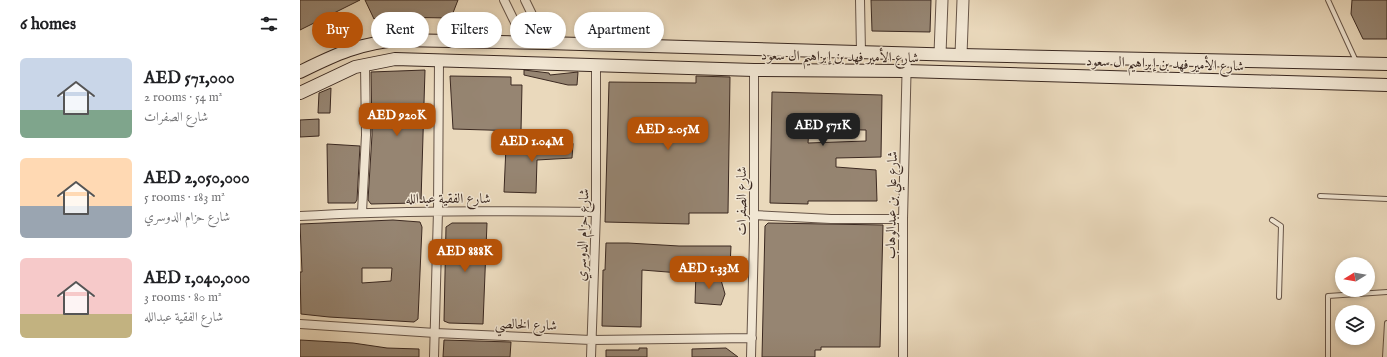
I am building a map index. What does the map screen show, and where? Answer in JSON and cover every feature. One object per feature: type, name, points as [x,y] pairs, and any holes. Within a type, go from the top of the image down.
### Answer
[{"type":"main road","name":"شارع الأمير فهد بن إبراهيم ال سعود","points":[[300,72],[347,50],[379,42],[401,40],[510,43]]},
{"type":"main road","name":"شارع الأمير فهد بن إبراهيم ال سعود","points":[[566,44],[961,55],[1387,64]]},
{"type":"main road","name":"شارع الأمير فهد بن إبراهيم ال سعود","points":[[300,93],[355,67],[395,59],[754,70],[906,71],[1387,85]]},
{"type":"street","points":[[504,0],[510,12]]},
{"type":"street","points":[[525,0],[531,12]]},
{"type":"street","points":[[860,0],[861,52]]},
{"type":"street","points":[[940,54],[942,0]]},
{"type":"street","points":[[961,55],[963,0]]},
{"type":"street","name":"شارع علي بن عبدالوهاب","points":[[904,357],[903,219],[907,53]]},
{"type":"street","points":[[434,357],[438,211],[439,60]]},
{"type":"street","points":[[362,212],[366,135],[365,65]]},
{"type":"street","name":"شارع حزام الدوسري","points":[[591,357],[596,212],[596,65]]},
{"type":"street","name":"شارع الصفرات","points":[[751,357],[754,215],[754,70]]},
{"type":"street","name":"شارع الفقية عبدالله","points":[[300,216],[362,212],[596,212]]},
{"type":"street","points":[[754,215],[831,219],[903,219]]},
{"type":"street","name":"شارع الخالصي","points":[[300,324],[435,333],[591,340],[752,338]]},
{"type":"lane","points":[[1328,0],[1357,63]]},
{"type":"lane","points":[[1320,196],[1387,199]]},
{"type":"lane","points":[[1272,220],[1281,226],[1279,297]]},
{"type":"lane","points":[[1328,357],[1328,296],[1387,292]]},
{"type":"lane","points":[[1385,357],[1387,323]]},
{"type":"building","points":[[300,0],[360,0],[336,12],[312,12],[312,24],[300,30]]},
{"type":"building","points":[[365,0],[458,0],[453,12],[437,12],[437,18],[429,18],[429,12],[371,13]]},
{"type":"building","points":[[871,0],[931,0],[930,32],[872,31]]},
{"type":"building","points":[[1352,0],[1387,0],[1387,39],[1363,39],[1351,14]]},
{"type":"building","points":[[425,70],[421,201],[416,203],[371,204],[368,200],[372,135],[371,72]]},
{"type":"building","points":[[524,70],[549,73],[550,75],[578,72],[577,85],[568,85],[524,75]]},
{"type":"building","points":[[450,76],[511,77],[511,85],[522,85],[521,131],[453,129]]},
{"type":"building","points":[[696,76],[730,77],[728,213],[689,213],[689,224],[605,222],[609,82],[696,83]]},
{"type":"building","points":[[331,88],[330,113],[318,113],[319,93]]},
{"type":"building","points":[[772,92],[882,95],[881,157],[836,158],[836,167],[876,170],[877,201],[808,201],[808,204],[770,203]],"holes":[[[809,129],[866,130],[866,141],[808,143]]]},
{"type":"building","points":[[319,119],[319,136],[300,137],[300,120]]},
{"type":"building","points":[[548,136],[571,138],[573,144],[572,158],[537,160],[536,193],[504,192],[506,146],[548,148]]},
{"type":"building","points":[[327,144],[360,146],[357,200],[355,203],[328,203]]},
{"type":"building","points":[[393,220],[420,222],[422,227],[418,319],[414,322],[301,314],[300,272],[302,272],[300,224]],"holes":[[[362,268],[392,268],[391,281],[362,283]]]},
{"type":"building","points":[[452,223],[487,223],[483,324],[449,323],[444,321],[446,227]]},
{"type":"building","points":[[768,223],[883,225],[880,347],[821,347],[821,350],[815,350],[815,357],[762,357],[765,226]]},
{"type":"building","points":[[606,243],[679,246],[731,246],[730,267],[680,265],[680,273],[642,270],[641,327],[602,326],[603,270],[605,270]]},
{"type":"building","points":[[696,271],[721,280],[725,294],[721,305],[695,303]]},
{"type":"building","points":[[300,340],[353,343],[387,348],[419,349],[419,357],[300,357]]},
{"type":"building","points":[[444,340],[511,342],[510,357],[443,357]]},
{"type":"building","points":[[639,348],[647,348],[647,357],[606,357],[606,350],[639,350]]},
{"type":"building","points":[[726,348],[738,357],[692,357],[692,349]]}]
